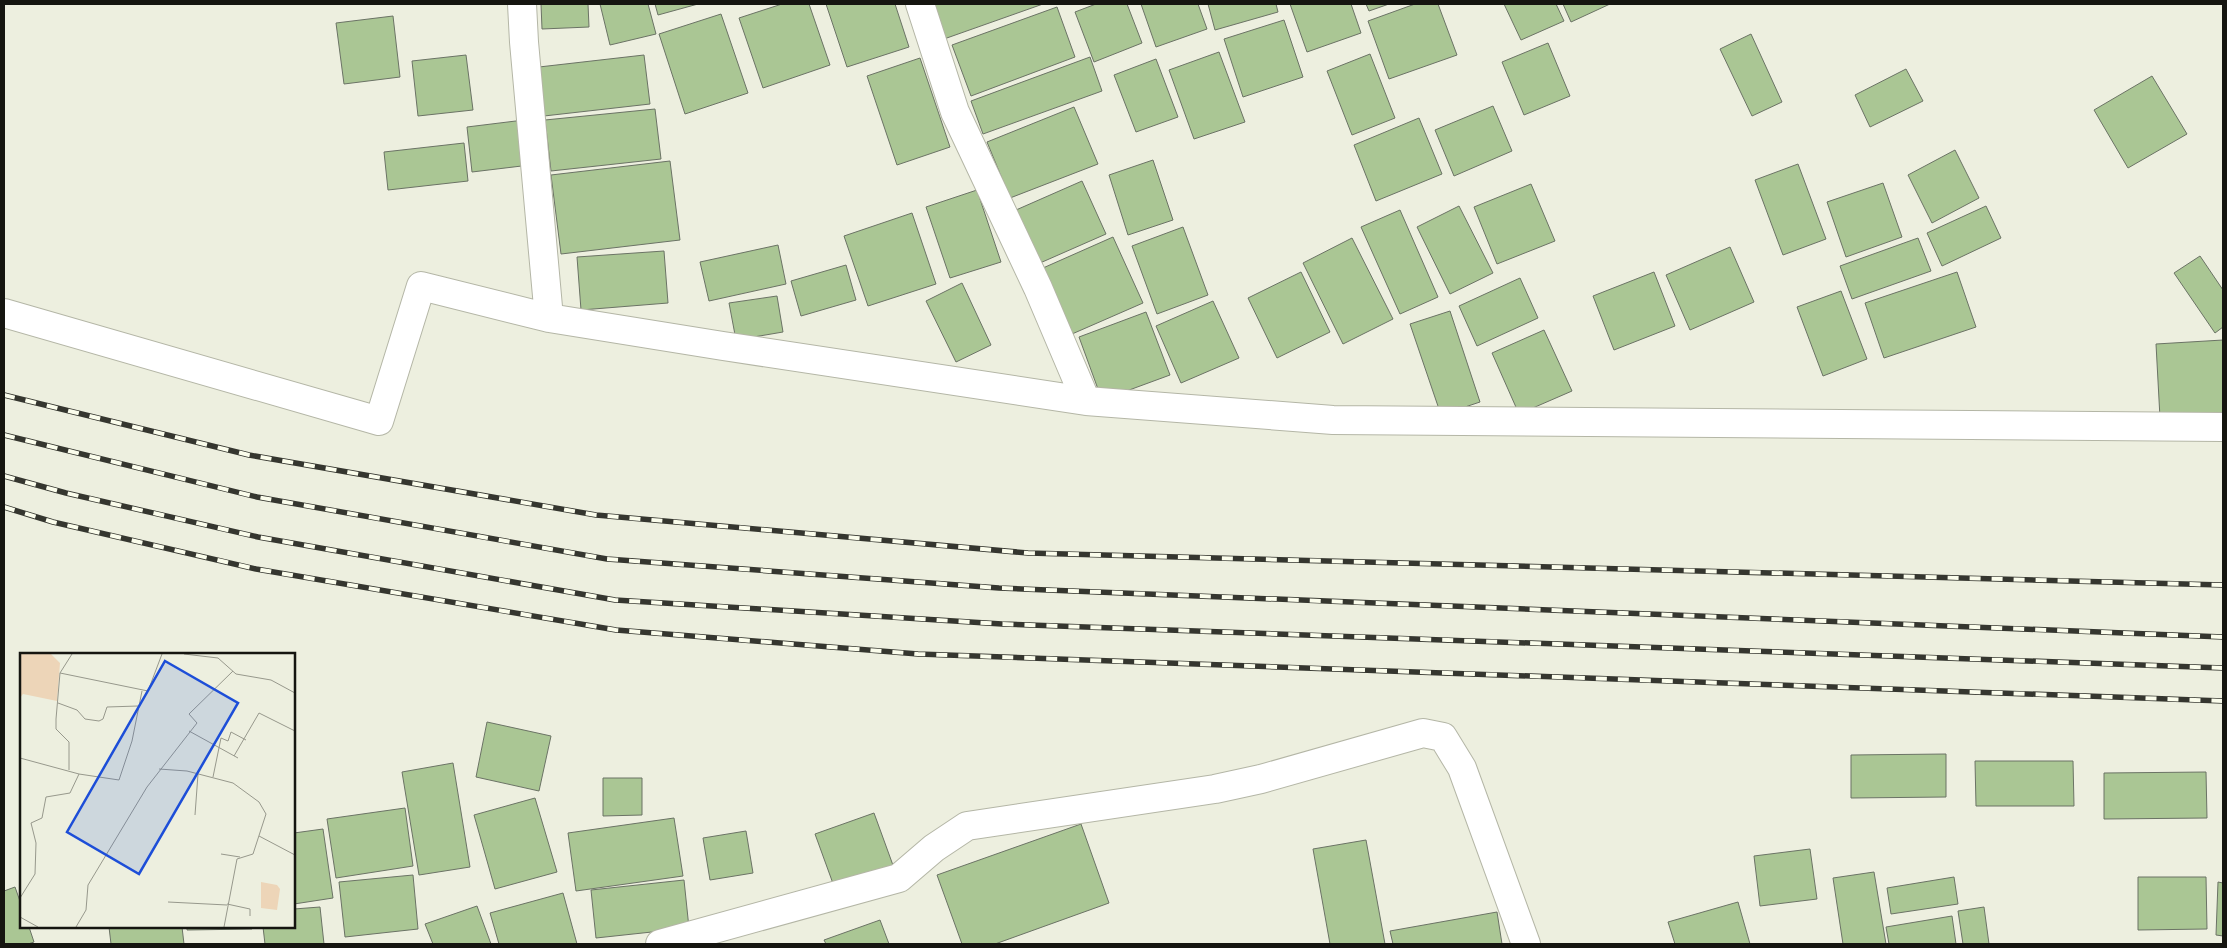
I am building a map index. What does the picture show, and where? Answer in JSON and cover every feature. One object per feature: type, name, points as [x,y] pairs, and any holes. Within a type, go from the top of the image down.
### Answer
[{"type":"street","points":[[522,4],[549,318]]},
{"type":"street","points":[[920,4],[955,112],[1038,288],[1086,401]]},
{"type":"street","points":[[4,313],[379,421],[421,286],[549,318],[1086,401],[1333,420],[2223,427]]},
{"type":"street","points":[[660,944],[899,878],[934,848],[967,826],[1215,789],[1261,779],[1423,733],[1443,737],[1462,768],[1526,944]]},
{"type":"building","points":[[541,4],[588,4],[589,27],[542,29]]},
{"type":"building","points":[[600,4],[648,4],[656,34],[610,45]]},
{"type":"building","points":[[655,4],[698,4],[658,15]]},
{"type":"building","points":[[782,4],[809,4],[830,65],[763,88],[739,18]]},
{"type":"building","points":[[826,4],[895,4],[909,47],[847,67]]},
{"type":"building","points":[[932,4],[1043,4],[944,39]]},
{"type":"building","points":[[1096,4],[1127,4],[1142,43],[1094,62],[1075,12]]},
{"type":"building","points":[[1141,4],[1198,4],[1207,29],[1156,47]]},
{"type":"building","points":[[1208,4],[1276,4],[1278,12],[1215,30]]},
{"type":"building","points":[[1290,4],[1351,4],[1361,33],[1307,52]]},
{"type":"building","points":[[1366,4],[1389,4],[1369,11]]},
{"type":"building","points":[[1415,4],[1438,4],[1457,55],[1389,79],[1368,21]]},
{"type":"building","points":[[1504,4],[1556,4],[1564,21],[1521,40]]},
{"type":"building","points":[[1563,4],[1610,4],[1571,22]]},
{"type":"building","points":[[1057,7],[1075,57],[971,96],[952,45]]},
{"type":"building","points":[[721,14],[748,93],[685,114],[659,34]]},
{"type":"building","points":[[393,16],[400,77],[344,84],[336,23]]},
{"type":"building","points":[[1284,20],[1303,77],[1243,97],[1224,39]]},
{"type":"building","points":[[1751,34],[1782,102],[1752,116],[1720,49]]},
{"type":"building","points":[[1548,43],[1570,96],[1524,115],[1502,62]]},
{"type":"building","points":[[1219,52],[1245,122],[1194,139],[1169,70]]},
{"type":"building","points":[[1370,54],[1395,118],[1352,135],[1327,71]]},
{"type":"building","points":[[466,55],[473,110],[418,116],[412,61]]},
{"type":"building","points":[[644,55],[650,104],[544,116],[539,67]]},
{"type":"building","points":[[1090,57],[1102,91],[983,134],[971,101]]},
{"type":"building","points":[[920,58],[950,147],[897,165],[867,76]]},
{"type":"building","points":[[1156,59],[1178,117],[1136,132],[1114,75]]},
{"type":"building","points":[[1906,69],[1923,101],[1870,127],[1855,95]]},
{"type":"building","points":[[2152,76],[2187,134],[2128,168],[2094,110]]},
{"type":"building","points":[[1493,106],[1512,151],[1454,176],[1435,130]]},
{"type":"building","points":[[1074,107],[1098,164],[1010,198],[987,142]]},
{"type":"building","points":[[655,109],[661,159],[551,171],[545,120]]},
{"type":"building","points":[[1419,118],[1442,174],[1376,201],[1354,145]]},
{"type":"building","points":[[524,120],[530,165],[472,172],[467,127]]},
{"type":"building","points":[[464,143],[468,181],[388,190],[384,152]]},
{"type":"building","points":[[1955,150],[1979,198],[1932,223],[1908,175]]},
{"type":"building","points":[[1153,160],[1173,220],[1128,235],[1109,175]]},
{"type":"building","points":[[670,161],[680,240],[561,254],[551,175]]},
{"type":"building","points":[[1798,164],[1826,239],[1783,255],[1755,180]]},
{"type":"building","points":[[1082,181],[1106,234],[1040,263],[1016,210]]},
{"type":"building","points":[[1883,183],[1902,237],[1846,257],[1827,202]]},
{"type":"building","points":[[1531,184],[1555,241],[1497,264],[1474,207]]},
{"type":"building","points":[[977,190],[1001,262],[950,278],[926,207]]},
{"type":"building","points":[[1459,206],[1493,273],[1450,294],[1417,227]]},
{"type":"building","points":[[1986,206],[2001,238],[1942,266],[1927,233]]},
{"type":"building","points":[[1400,210],[1438,297],[1400,314],[1361,227]]},
{"type":"building","points":[[912,213],[936,284],[868,306],[844,236]]},
{"type":"building","points":[[1183,227],[1208,295],[1157,314],[1132,246]]},
{"type":"building","points":[[1113,237],[1143,303],[1072,334],[1043,268]]},
{"type":"building","points":[[1352,238],[1393,319],[1343,344],[1303,263]]},
{"type":"building","points":[[1918,238],[1931,271],[1852,299],[1840,266]]},
{"type":"building","points":[[778,245],[786,284],[709,301],[700,262]]},
{"type":"building","points":[[1730,247],[1754,302],[1690,330],[1666,275]]},
{"type":"building","points":[[664,251],[668,303],[581,310],[577,257]]},
{"type":"building","points":[[2200,256],[2223,290],[2223,327],[2215,333],[2174,273]]},
{"type":"building","points":[[846,265],[856,300],[801,316],[791,281]]},
{"type":"building","points":[[1301,272],[1330,332],[1277,358],[1248,298]]},
{"type":"building","points":[[1654,272],[1675,326],[1614,350],[1593,296]]},
{"type":"building","points":[[1957,272],[1976,327],[1884,358],[1865,303]]},
{"type":"building","points":[[1520,278],[1538,318],[1477,346],[1459,306]]},
{"type":"building","points":[[962,283],[991,345],[956,362],[926,301]]},
{"type":"building","points":[[1841,291],[1867,359],[1823,376],[1797,307]]},
{"type":"building","points":[[777,296],[783,332],[736,340],[729,303]]},
{"type":"building","points":[[1213,301],[1239,358],[1181,383],[1156,326]]},
{"type":"building","points":[[1450,311],[1480,402],[1441,415],[1410,324]]},
{"type":"building","points":[[1146,312],[1170,375],[1102,400],[1079,337]]},
{"type":"building","points":[[1544,330],[1572,391],[1519,414],[1492,353]]},
{"type":"building","points":[[2223,340],[2223,414],[2160,418],[2156,344]]},
{"type":"building","points":[[487,722],[551,736],[539,791],[476,777]]},
{"type":"building","points":[[1946,754],[1946,797],[1851,798],[1851,755]]},
{"type":"building","points":[[1975,761],[2073,761],[2074,806],[1976,806]]},
{"type":"building","points":[[453,763],[470,867],[419,875],[402,772]]},
{"type":"building","points":[[2206,772],[2207,818],[2104,819],[2104,773]]},
{"type":"building","points":[[603,778],[642,778],[642,815],[603,816]]},
{"type":"building","points":[[535,798],[557,872],[495,889],[474,815]]},
{"type":"building","points":[[405,808],[413,866],[336,878],[327,819]]},
{"type":"building","points":[[874,813],[894,868],[835,889],[815,834]]},
{"type":"building","points":[[674,818],[683,876],[576,891],[568,833]]},
{"type":"building","points":[[1081,824],[1109,903],[995,944],[962,944],[937,875]]},
{"type":"building","points":[[323,829],[333,898],[295,904],[295,833]]},
{"type":"building","points":[[746,831],[753,873],[710,880],[703,838]]},
{"type":"building","points":[[1366,840],[1385,944],[1330,944],[1313,849]]},
{"type":"building","points":[[1810,849],[1817,899],[1760,906],[1754,856]]},
{"type":"building","points":[[1874,872],[1886,944],[1843,944],[1833,878]]},
{"type":"building","points":[[413,875],[418,929],[345,937],[339,882]]},
{"type":"building","points":[[1954,877],[1958,904],[1891,914],[1887,888]]},
{"type":"building","points":[[2138,877],[2206,877],[2207,929],[2138,930]]},
{"type":"building","points":[[684,880],[689,928],[596,938],[591,890]]},
{"type":"building","points":[[2218,882],[2223,883],[2223,936],[2216,935]]},
{"type":"building","points":[[15,887],[20,901],[20,928],[29,928],[34,942],[28,944],[4,944],[4,891]]},
{"type":"building","points":[[563,893],[577,944],[499,944],[490,913]]},
{"type":"building","points":[[1738,902],[1750,944],[1675,944],[1668,922]]},
{"type":"building","points":[[477,906],[491,944],[433,944],[425,924]]},
{"type":"building","points":[[320,907],[324,944],[265,944],[263,928],[295,928],[295,909]]},
{"type":"building","points":[[1984,907],[1989,944],[1963,944],[1958,911]]},
{"type":"building","points":[[1497,912],[1502,944],[1393,944],[1390,931]]},
{"type":"building","points":[[1952,916],[1956,944],[1889,944],[1886,927]]},
{"type":"building","points":[[880,920],[889,944],[826,944],[824,940]]},
{"type":"building","points":[[109,928],[182,928],[184,944],[111,944]]},
{"type":"building","points":[[187,928],[252,928],[252,929],[187,930]]},
{"type":"railway","points":[[4,395],[249,455],[596,515],[1028,553],[2223,585]]},
{"type":"railway","points":[[4,435],[257,497],[607,559],[999,588],[2223,637]]},
{"type":"railway","points":[[4,476],[66,493],[258,537],[615,600],[1002,624],[2223,668]]},
{"type":"railway","points":[[4,507],[53,522],[256,569],[616,630],[918,654],[2223,701]]}]
